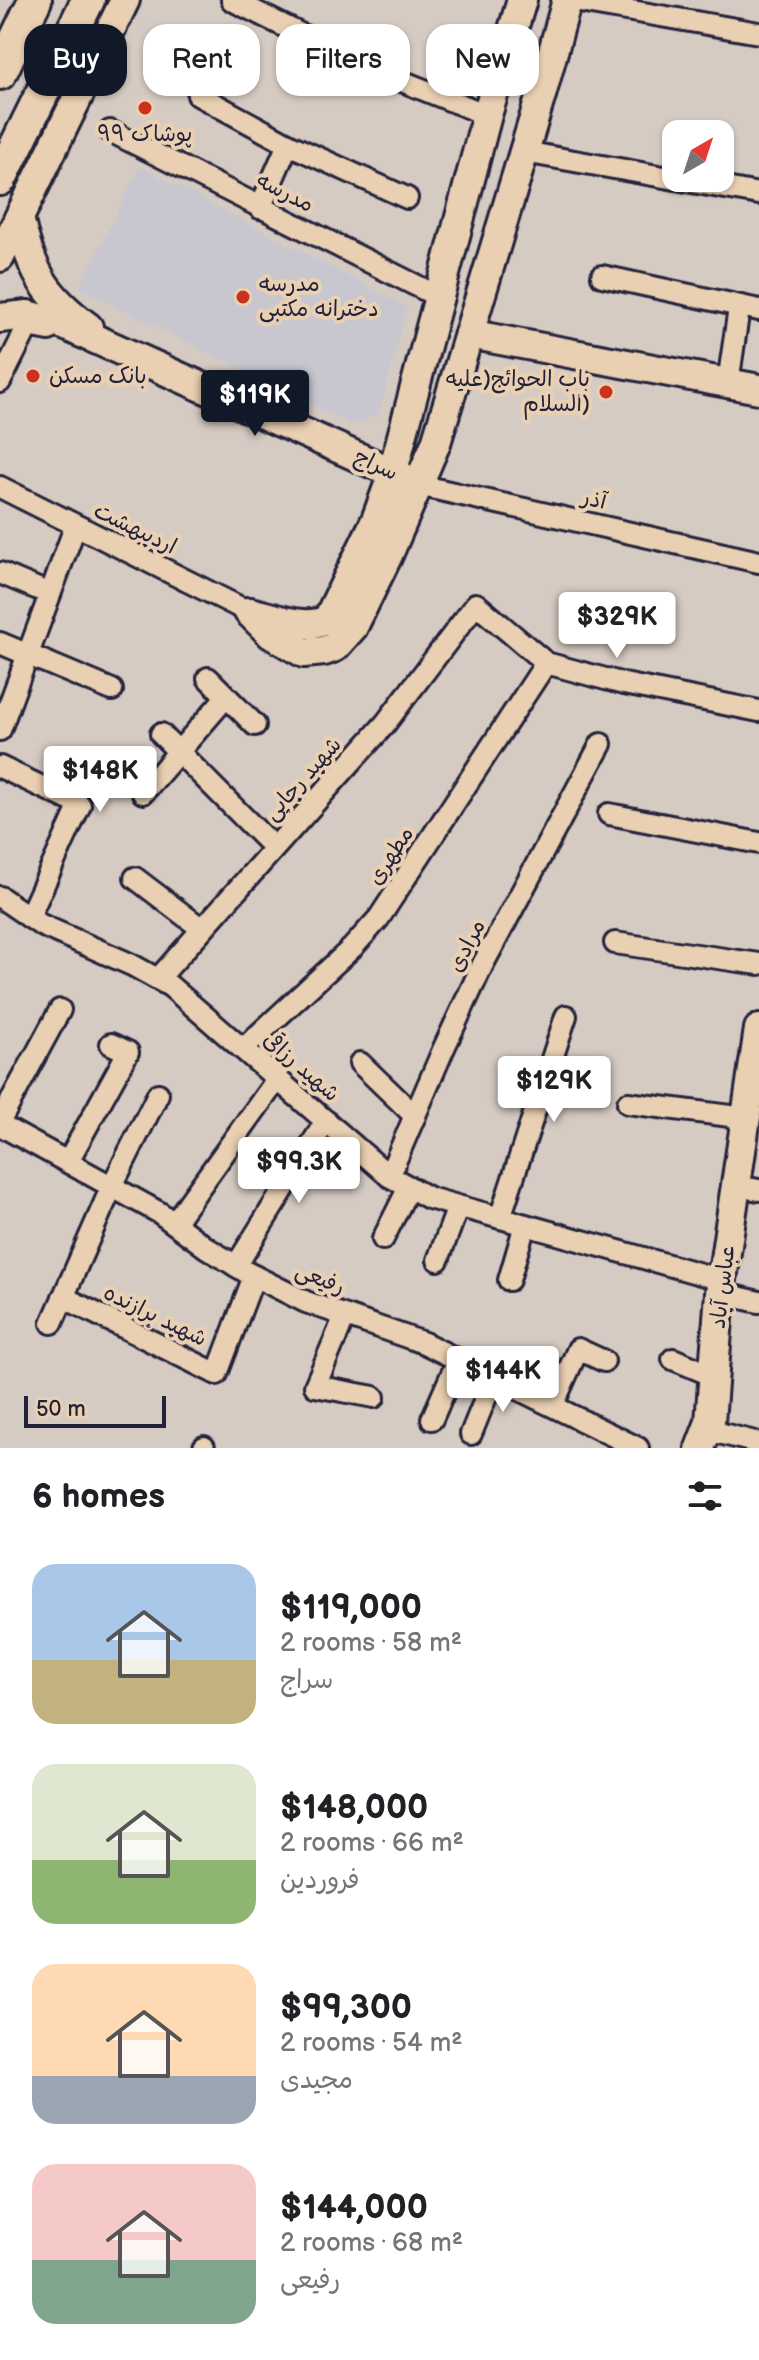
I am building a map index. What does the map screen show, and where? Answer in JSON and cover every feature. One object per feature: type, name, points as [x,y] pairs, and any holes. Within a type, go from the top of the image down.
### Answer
[{"type":"main road","points":[[0,73],[35,0]]},
{"type":"main road","points":[[0,179],[88,0]]},
{"type":"street","points":[[0,257],[125,0]]},
{"type":"street","points":[[232,0],[364,66],[487,115]]},
{"type":"street","points":[[249,612],[307,626],[328,619],[376,520],[393,472],[487,115],[522,0]]},
{"type":"street","points":[[249,612],[271,634],[304,653],[335,647],[353,627],[436,443],[568,0],[759,33]]},
{"type":"street","points":[[200,96],[288,144],[407,198]]},
{"type":"street","name":"مدرسه","points":[[110,131],[439,297]]},
{"type":"street","points":[[260,208],[288,144]]},
{"type":"street","points":[[524,152],[759,194]]},
{"type":"street","name":"سراج","points":[[19,218],[27,254],[45,288],[70,313],[114,346]]},
{"type":"street","points":[[602,276],[749,309],[728,383]]},
{"type":"street","name":"سراج","points":[[0,318],[28,315],[81,332],[418,485]]},
{"type":"street","points":[[0,382],[28,326],[59,333],[81,332]]},
{"type":"street","points":[[469,334],[759,389]]},
{"type":"street","name":"آذر","points":[[418,485],[759,562]]},
{"type":"street","name":"اردیبهشت","points":[[0,487],[249,612]]},
{"type":"street","points":[[0,730],[75,527]]},
{"type":"street","points":[[0,573],[50,594]]},
{"type":"street","name":"شهید رجایی","points":[[158,979],[385,724],[476,604],[546,663]]},
{"type":"street","points":[[0,643],[112,690]]},
{"type":"street","points":[[546,663],[624,684],[759,711]]},
{"type":"street","name":"مطهری","points":[[244,1048],[353,947],[379,918],[546,663]]},
{"type":"street","points":[[208,678],[255,725]]},
{"type":"street","points":[[143,793],[226,697]]},
{"type":"street","points":[[161,734],[274,848]]},
{"type":"street","name":"مرادی","points":[[389,1176],[483,964],[601,744]]},
{"type":"street","points":[[0,767],[80,805],[29,917]]},
{"type":"street","points":[[609,814],[759,843]]},
{"type":"street","points":[[135,878],[202,929]]},
{"type":"street","name":"شهید رزاقی","points":[[0,897],[67,938],[132,965],[170,986],[389,1176],[429,1198],[525,1225],[759,1302]]},
{"type":"street","points":[[615,943],[759,964]]},
{"type":"street","points":[[0,1123],[60,1010]]},
{"type":"street","points":[[500,1218],[566,1016]]},
{"type":"street","name":"عباس آباد","points":[[704,1439],[710,1422],[721,1287],[748,1188],[746,1118],[756,1077],[759,1029]]},
{"type":"street","points":[[68,1161],[128,1052],[111,1044]]},
{"type":"street","points":[[360,1063],[415,1116]]},
{"type":"street","points":[[174,1223],[278,1078]]},
{"type":"street","points":[[52,1323],[112,1186],[158,1094]]},
{"type":"street","points":[[628,1103],[746,1118]]},
{"type":"street","points":[[236,1266],[326,1121]]},
{"type":"street","name":"رفیعی","points":[[0,1123],[174,1223],[254,1276],[306,1302],[424,1343],[638,1448]]},
{"type":"street","points":[[383,1239],[409,1187]]},
{"type":"street","points":[[438,1260],[458,1207]]},
{"type":"street","points":[[509,1280],[525,1225]]},
{"type":"street","name":"شهید برازنده","points":[[63,1297],[217,1374],[254,1276]]},
{"type":"street","points":[[345,1316],[315,1386],[374,1397]]},
{"type":"street","points":[[553,1405],[578,1349],[604,1361]]},
{"type":"street","points":[[673,1359],[714,1376]]},
{"type":"street","points":[[432,1419],[458,1360]]},
{"type":"street","points":[[471,1434],[494,1377]]},
{"type":"street","points":[[704,1439],[759,1443]]},
{"type":"shaded area","name":"مدرسه دخترانه مکتبی","points":[[140,166],[407,307],[379,414],[352,425],[79,288]]},
{"type":"place","name":"پوشاک ۹۹","points":[[145,108]]},
{"type":"place","name":"مدرسه دخترانه مکتبی","points":[[243,297]]},
{"type":"place","name":"بانک مسکن","points":[[33,376]]},
{"type":"place","name":"باب الحوائج(علیه السلام)","points":[[606,392]]}]
